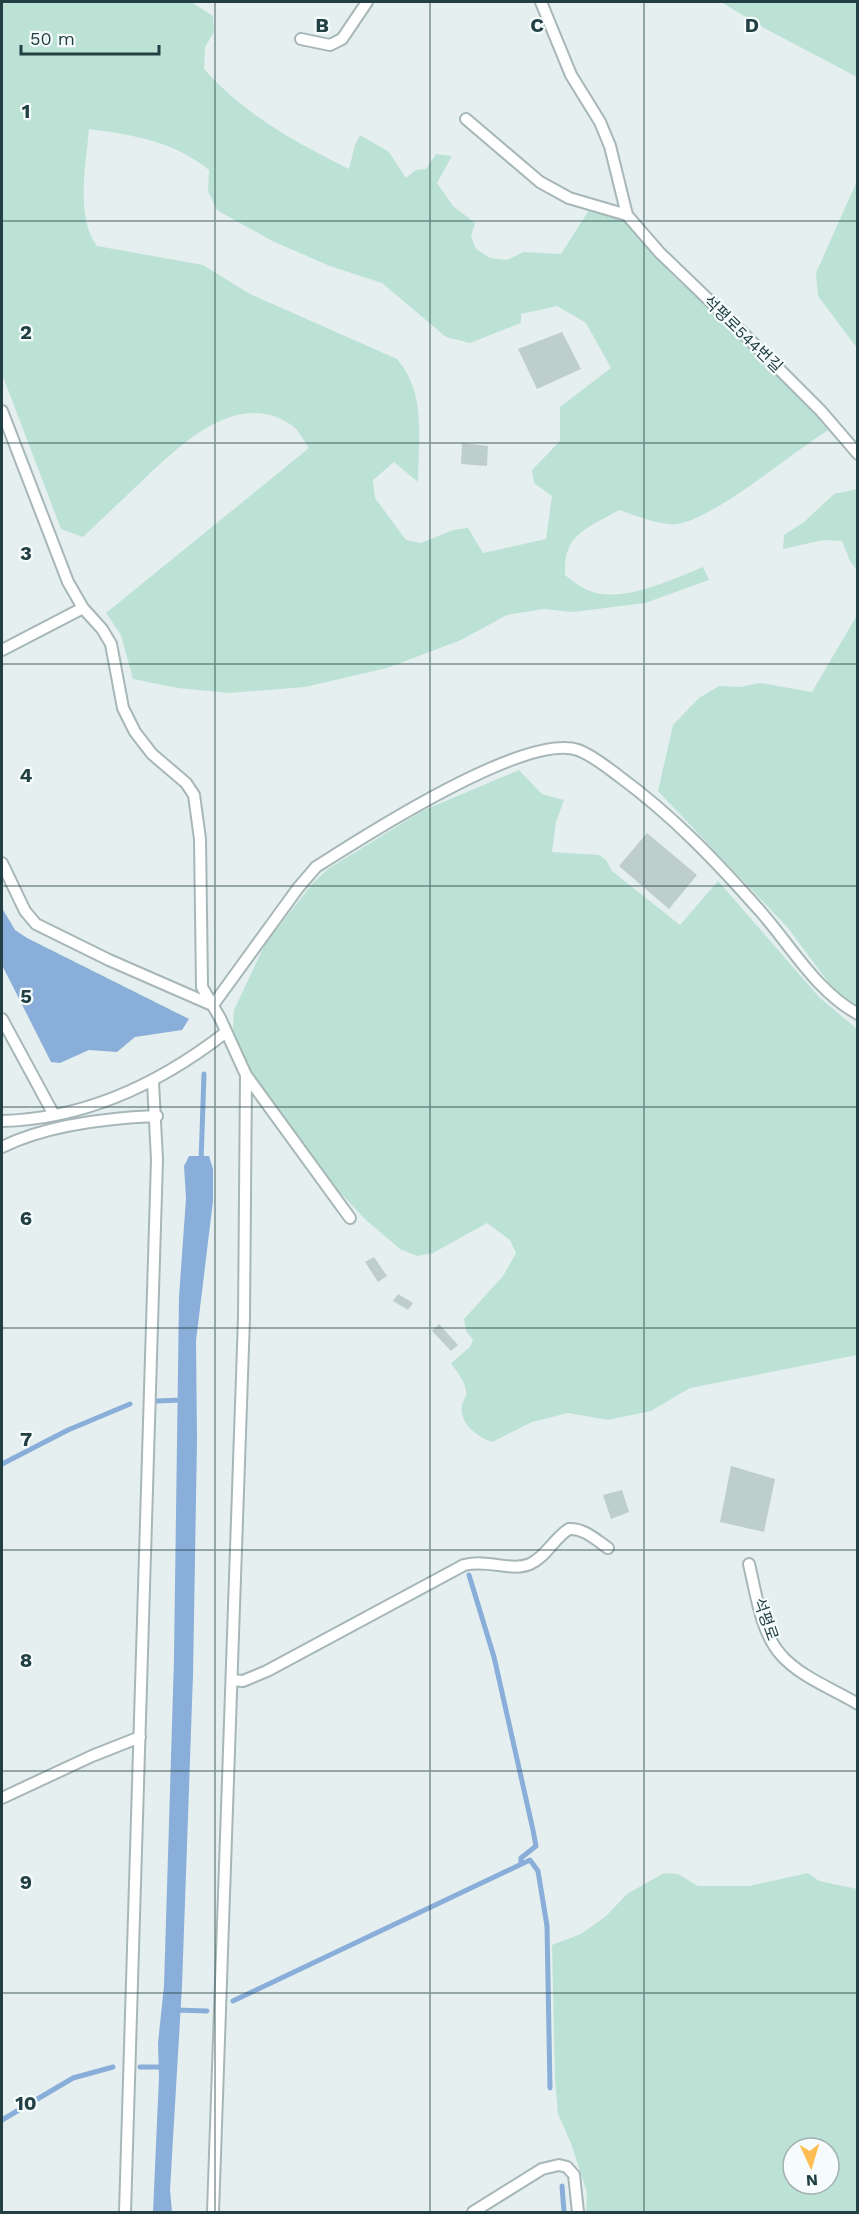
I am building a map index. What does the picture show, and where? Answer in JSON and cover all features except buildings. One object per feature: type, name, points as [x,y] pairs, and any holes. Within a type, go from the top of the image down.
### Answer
[{"type":"lane","points":[[301,39],[330,45],[342,39],[367,2]]},
{"type":"lane","name":"석평로544번길","points":[[541,2],[571,75],[600,122],[610,146],[627,215],[660,253],[821,411],[858,454]]},
{"type":"lane","points":[[465,119],[540,182],[569,198],[627,215]]},
{"type":"lane","points":[[2,411],[51,543],[68,582],[83,608],[102,629],[111,644],[123,708],[135,732],[152,754],[186,783],[194,795],[200,839],[202,987],[246,1074],[350,1218]]},
{"type":"lane","points":[[2,650],[83,608]]},
{"type":"lane","points":[[213,1005],[298,888],[316,867],[461,783],[551,748],[578,750],[662,808],[723,869],[826,990],[858,1014]]},
{"type":"lane","points":[[2,863],[25,911],[36,924],[109,960],[213,1005]]},
{"type":"lane","points":[[2,1019],[54,1114]]},
{"type":"lane","points":[[2,1121],[81,1109],[126,1095],[189,1061],[225,1034]]},
{"type":"lane","points":[[213,2212],[244,1318],[246,1074]]},
{"type":"lane","points":[[124,2212],[157,1116],[153,1082]]},
{"type":"lane","points":[[2,1147],[70,1127],[126,1117],[157,1116]]},
{"type":"lane","points":[[232,1680],[243,1681],[267,1671],[464,1565],[488,1562],[508,1566],[528,1565],[569,1529],[587,1533],[608,1548]]},
{"type":"lane","name":"석평로","points":[[748,1564],[770,1637],[781,1655],[798,1670],[858,1704]]},
{"type":"lane","points":[[2,1798],[92,1756],[140,1737]]},
{"type":"lane","points":[[472,2212],[542,2169],[559,2164],[567,2167],[574,2175],[578,2212]]},
{"type":"green space","points":[[2,2],[191,2],[213,16],[214,32],[205,47],[204,69],[236,100],[290,138],[349,169],[360,135],[389,152],[406,178],[416,170],[426,169],[436,154],[452,156],[437,183],[453,206],[475,223],[471,237],[476,249],[490,258],[507,260],[524,252],[561,254],[589,210],[624,219],[675,278],[730,326],[819,413],[830,429],[733,497],[693,519],[670,524],[648,520],[619,510],[579,534],[568,550],[565,561],[565,575],[585,589],[613,595],[644,589],[703,567],[709,580],[645,603],[573,612],[544,609],[507,615],[461,640],[387,668],[305,687],[229,693],[178,688],[133,679],[121,635],[106,613],[309,448],[299,433],[293,426],[272,416],[252,413],[231,416],[212,425],[175,451],[83,537],[61,529],[2,374]],"holes":[[[89,129],[152,141],[196,160],[209,170],[208,191],[217,210],[272,241],[330,266],[382,283],[446,337],[470,343],[521,323],[521,314],[557,306],[586,323],[611,368],[560,407],[560,441],[532,470],[534,483],[552,496],[546,539],[483,553],[468,528],[453,530],[421,543],[406,540],[375,498],[373,480],[394,462],[418,482],[419,417],[417,402],[407,373],[397,359],[250,294],[203,265],[97,246],[90,234],[84,205],[84,174]]]},
{"type":"green space","points":[[721,2],[857,2],[857,77],[764,28]]},
{"type":"green space","points":[[857,181],[857,348],[818,296],[816,273]]},
{"type":"green space","points":[[857,489],[857,570],[850,561],[842,541],[823,540],[783,549],[784,535],[804,522],[834,494]]},
{"type":"green space","points":[[857,603],[857,1012],[855,1012],[828,982],[788,928],[658,791],[673,725],[699,698],[719,686],[740,687],[760,683],[812,692],[856,617]]},
{"type":"green space","points":[[519,770],[542,794],[564,800],[556,822],[552,852],[599,855],[606,860],[612,871],[680,925],[718,881],[819,997],[857,1029],[857,1355],[690,1388],[651,1411],[608,1420],[568,1413],[532,1422],[492,1442],[475,1433],[463,1418],[462,1405],[466,1388],[451,1363],[470,1347],[473,1340],[466,1331],[464,1319],[503,1276],[516,1253],[510,1240],[487,1223],[433,1253],[417,1256],[400,1249],[366,1220],[331,1183],[251,1071],[233,1031],[234,1010],[265,944],[313,883],[328,869],[422,811]]},
{"type":"green space","points":[[664,1873],[678,1874],[698,1886],[749,1886],[808,1873],[819,1881],[857,1889],[857,2212],[586,2212],[587,2193],[571,2143],[558,2114],[552,1945],[581,1934],[606,1916],[627,1894]]},
{"type":"water","points":[[2,908],[15,930],[27,938],[189,1019],[182,1030],[135,1037],[117,1052],[89,1050],[60,1063],[51,1062],[2,965]]},
{"type":"water","points":[[189,1156],[209,1156],[213,1169],[213,1201],[196,1341],[197,1440],[193,1675],[182,1986],[170,2190],[172,2212],[153,2212],[159,2077],[158,2043],[164,1986],[174,1659],[179,1297],[186,1198],[184,1166]]},
{"type":"waterway","points":[[201,1162],[204,1074]]},
{"type":"waterway","points":[[157,1401],[182,1400]]},
{"type":"waterway","points":[[2,1464],[68,1430],[130,1404]]},
{"type":"waterway","points":[[469,1575],[494,1657],[536,1846],[521,1858],[521,1863]]},
{"type":"waterway","points":[[233,2001],[530,1860],[538,1871],[547,1926],[550,2088]]},
{"type":"waterway","points":[[176,2010],[207,2011]]},
{"type":"waterway","points":[[2,2120],[73,2078],[113,2067]]},
{"type":"waterway","points":[[140,2067],[165,2067]]},
{"type":"waterway","points":[[562,2186],[564,2212]]}]
